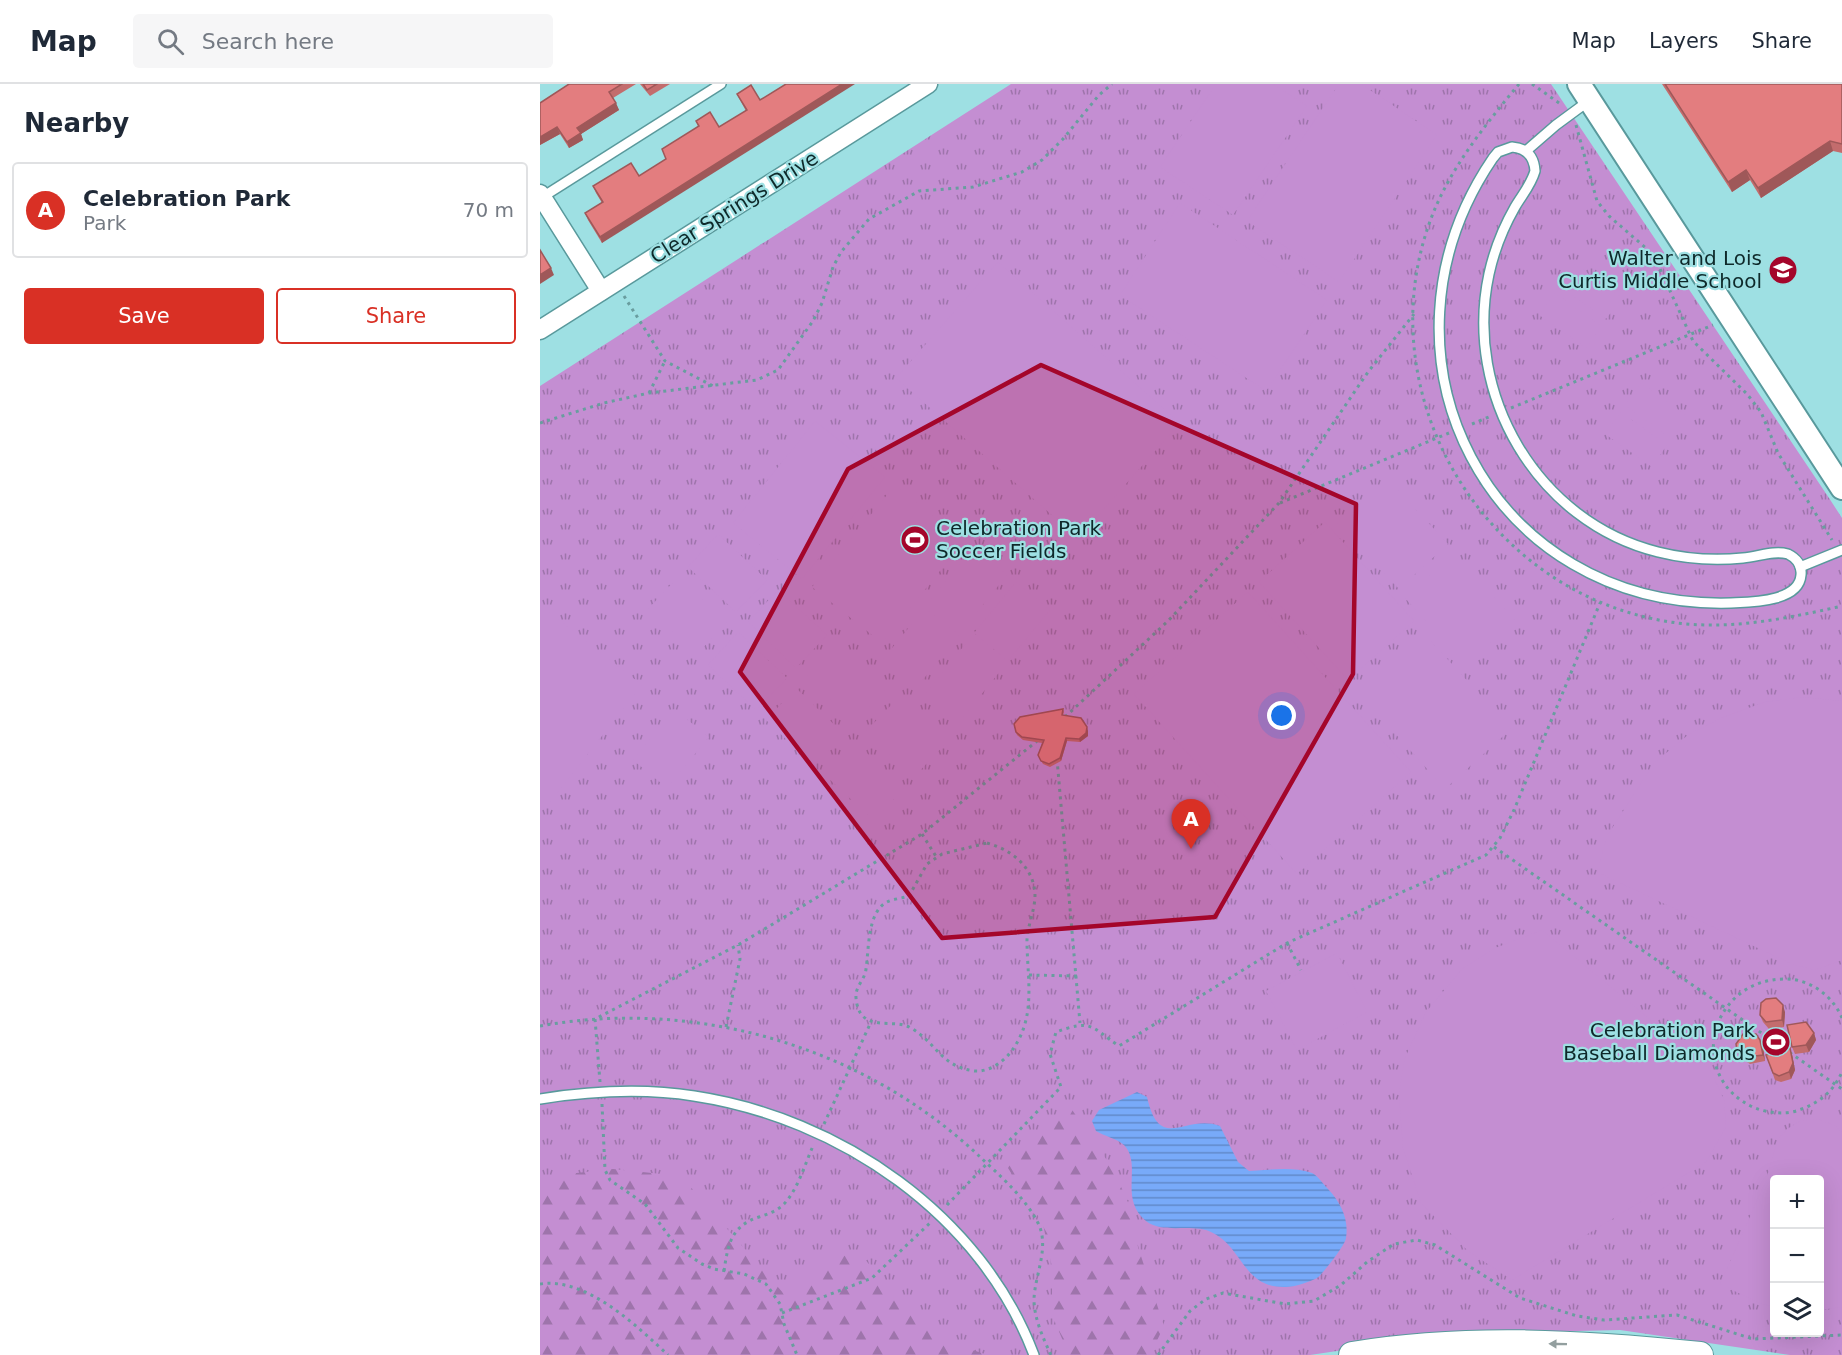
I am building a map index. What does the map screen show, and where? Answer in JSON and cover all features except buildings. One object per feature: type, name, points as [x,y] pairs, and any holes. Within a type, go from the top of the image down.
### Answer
[{"type":"main road","points":[[1352,1355],[1486,1343],[1598,1345],[1700,1355]]},
{"type":"street","name":"Clear Springs Drive","points":[[540,330],[928,84]]},
{"type":"street","points":[[1584,92],[1842,488]]},
{"type":"street","points":[[541,197],[609,286]]},
{"type":"lane","points":[[541,197],[721,84]]},
{"type":"lane","points":[[1526,151],[1570,114],[1584,92]]},
{"type":"lane","points":[[1512,147],[1526,151],[1531,157],[1534,171],[1495,250],[1485,297],[1483,321],[1487,369],[1493,392],[1501,415],[1523,457],[1554,493],[1572,509],[1591,523],[1633,544],[1668,554],[1703,559],[1751,557],[1781,552],[1794,557],[1800,567],[1801,576],[1796,589],[1783,595],[1759,600],[1734,603],[1685,602],[1637,592],[1591,574],[1549,548],[1512,515],[1482,475],[1458,429],[1443,380],[1438,328],[1441,285],[1456,226],[1478,180],[1498,152],[1512,147]]},
{"type":"lane","points":[[1800,567],[1840,550]]},
{"type":"lane","points":[[540,1100],[601,1092],[662,1092],[705,1098],[757,1110],[819,1134],[872,1163],[938,1215],[968,1246],[1000,1288],[1017,1316],[1034,1355]]},
{"type":"path","points":[[540,423],[604,403],[649,393],[714,387],[757,380],[778,370],[813,321],[841,252],[869,219],[919,191],[973,187],[1022,172],[1042,160],[1099,95],[1113,84]]},
{"type":"path","points":[[1519,84],[1470,147],[1439,200],[1422,250],[1415,291],[1414,314],[1419,377],[1428,413],[1445,455],[1464,489],[1500,534],[1532,563],[1556,581],[1600,603],[1653,619],[1724,626],[1778,620],[1842,606]]},
{"type":"path","points":[[1532,84],[1557,100],[1570,114],[1580,131],[1597,201],[1609,216],[1647,249],[1660,269],[1693,341],[1747,394],[1761,412],[1778,453],[1840,550]]},
{"type":"path","points":[[609,286],[665,362],[714,387]]},
{"type":"path","points":[[1063,718],[1168,621],[1279,503],[1368,372],[1414,314]]},
{"type":"path","points":[[649,393],[665,362]]},
{"type":"path","points":[[782,1313],[872,1278],[938,1215],[1061,1087],[1050,1054],[1051,1042],[1056,1032],[1080,1023],[1092,1027],[1119,1046],[1287,943],[1486,855],[1514,810],[1600,603]]},
{"type":"path","points":[[595,1020],[738,945],[922,834],[1039,740]]},
{"type":"path","points":[[1057,758],[1080,1023]]},
{"type":"path","points":[[922,834],[937,858]]},
{"type":"path","points":[[987,843],[1003,848],[1023,862],[1032,879],[1035,896],[1026,942],[1029,975],[1026,1024],[1016,1045],[1001,1064],[978,1071],[958,1067],[945,1060],[926,1038],[904,1024],[885,1026],[871,1022],[861,1012],[856,999],[858,986],[865,974],[873,921],[880,908],[888,902],[909,896],[927,864],[961,848],[987,843]]},
{"type":"path","points":[[1493,847],[1842,1089]]},
{"type":"path","points":[[1287,943],[1302,970]]},
{"type":"path","points":[[726,1027],[740,958],[738,945]]},
{"type":"path","points":[[1029,975],[1077,976]]},
{"type":"path","points":[[1842,1018],[1838,1009],[1820,990],[1795,979],[1768,979],[1743,989],[1724,1008],[1714,1032],[1713,1058],[1723,1083],[1742,1102],[1766,1112],[1792,1113],[1817,1103],[1836,1085],[1842,1072]]},
{"type":"path","points":[[540,1026],[595,1020],[658,1019],[726,1027],[791,1044],[850,1068],[912,1103],[957,1136],[987,1164],[1034,1217],[1042,1232],[1034,1300],[1039,1327],[1051,1355]]},
{"type":"path","points":[[595,1020],[605,1170],[610,1180],[645,1204],[678,1248],[702,1264],[744,1274],[766,1284],[780,1304],[784,1324],[797,1355]]},
{"type":"path","points":[[724,1271],[729,1240],[737,1228],[748,1220],[774,1212],[783,1204],[819,1134],[871,1022]]},
{"type":"path","points":[[1158,1355],[1190,1311],[1206,1299],[1223,1293],[1285,1304],[1314,1301],[1341,1285],[1367,1262],[1394,1244],[1417,1240],[1435,1245],[1520,1298],[1577,1316],[1604,1320],[1677,1315],[1753,1339],[1842,1335]]},
{"type":"path","points":[[540,1284],[556,1281],[577,1287],[621,1314],[668,1355]]},
{"type":"highlighted area","points":[[1041,365],[1356,504],[1353,674],[1215,917],[942,938],[740,672],[848,469]]},
{"type":"green space","points":[[1011,84],[1551,84],[1842,518],[1842,1355],[1790,1355],[1620,1330],[1452,1334],[1310,1355],[540,1355],[540,386]]},
{"type":"green space","points":[[1216,84],[1273,84],[1307,106],[1233,215],[1160,167]]},
{"type":"green space","points":[[1339,84],[1361,84],[1437,135],[1339,282],[1247,221]]},
{"type":"green space","points":[[1180,203],[1327,300],[1266,391],[1120,295]]},
{"type":"green space","points":[[998,262],[1180,423],[1078,538],[896,378]]},
{"type":"green space","points":[[1575,264],[1622,298],[1606,319],[1559,286]]},
{"type":"green space","points":[[1555,293],[1602,327],[1586,348],[1539,315]]},
{"type":"green space","points":[[1641,383],[1688,417],[1672,439],[1625,405]]},
{"type":"green space","points":[[1621,412],[1667,445],[1652,467],[1605,434]]},
{"type":"green space","points":[[815,421],[885,477],[802,579],[733,523]]},
{"type":"green space","points":[[1387,478],[1448,544],[1399,589],[1337,523]]},
{"type":"green space","points":[[895,485],[964,541],[882,643],[812,587]]},
{"type":"green space","points":[[1325,522],[1414,621],[1348,680],[1259,582]]},
{"type":"green space","points":[[718,534],[767,580],[736,612],[688,567]]},
{"type":"green space","points":[[973,548],[1007,575],[965,627],[931,599]]},
{"type":"green space","points":[[1454,553],[1515,620],[1466,665],[1405,598]]},
{"type":"green space","points":[[678,577],[727,622],[697,654],[648,609]]},
{"type":"green space","points":[[1016,582],[1050,610],[1008,661],[974,633]]},
{"type":"green space","points":[[778,590],[827,635],[796,668],[748,622]]},
{"type":"green space","points":[[1248,592],[1411,772],[1297,874],[1134,694]]},
{"type":"green space","points":[[540,605],[642,685],[547,806],[540,800]]},
{"type":"green space","points":[[925,608],[959,635],[917,687],[883,659]]},
{"type":"green space","points":[[1422,631],[1511,729],[1445,789],[1356,690]]},
{"type":"green space","points":[[738,632],[787,678],[756,710],[708,665]]},
{"type":"green space","points":[[967,642],[1001,670],[960,721],[926,693]]},
{"type":"green space","points":[[837,645],[885,690],[855,722],[806,677]]},
{"type":"green space","points":[[796,688],[844,734],[814,766],[766,720]]},
{"type":"green space","points":[[1802,697],[1842,701],[1842,960],[1815,970],[1794,965],[1597,872],[1607,836],[1654,763],[1688,735],[1721,718],[1765,702]]},
{"type":"green space","points":[[896,700],[944,745],[914,777],[865,732]]},
{"type":"green space","points":[[674,709],[709,737],[667,788],[633,760]]},
{"type":"green space","points":[[856,743],[904,788],[874,821],[825,775]]},
{"type":"green space","points":[[1542,930],[1710,1069],[1724,1100],[1726,1127],[1706,1162],[1512,1280],[1468,1251],[1421,1203],[1403,1148],[1399,1094],[1405,1058],[1426,1012],[1462,969],[1495,948]]},
{"type":"green space","points":[[1337,953],[1367,1012],[1297,1050],[1266,991]]},
{"type":"green space","points":[[1068,1104],[1113,1169],[1131,1209],[1138,1247],[1164,1326],[1150,1355],[1069,1355],[1052,1315],[1052,1267],[1043,1224],[1003,1160]]},
{"type":"green space","points":[[1817,1119],[1834,1125],[1842,1132],[1842,1307],[1824,1309],[1824,1175],[1770,1175],[1770,1306],[1720,1284],[1765,1183],[1778,1139],[1787,1129],[1800,1121]]},
{"type":"green space","points":[[613,1169],[681,1176],[784,1294],[830,1257],[860,1254],[935,1338],[988,1355],[540,1355],[540,1177]]},
{"type":"water","points":[[1137,1092],[1147,1097],[1152,1114],[1159,1124],[1167,1128],[1207,1123],[1220,1126],[1238,1162],[1249,1171],[1296,1170],[1312,1173],[1318,1178],[1333,1194],[1340,1206],[1347,1231],[1342,1246],[1320,1276],[1293,1286],[1272,1286],[1252,1275],[1231,1248],[1213,1233],[1197,1228],[1161,1227],[1146,1221],[1133,1202],[1132,1162],[1129,1153],[1121,1143],[1096,1131],[1092,1121],[1099,1110]]},
{"type":"place","name":"Walter and Lois Curtis Middle School","points":[[1783,270]]},
{"type":"place","name":"Celebration Park Soccer Fields","points":[[915,540]]},
{"type":"place","name":"Celebration Park","points":[[1191,849]]},
{"type":"place","name":"Celebration Park Baseball Diamonds","points":[[1776,1042]]}]
